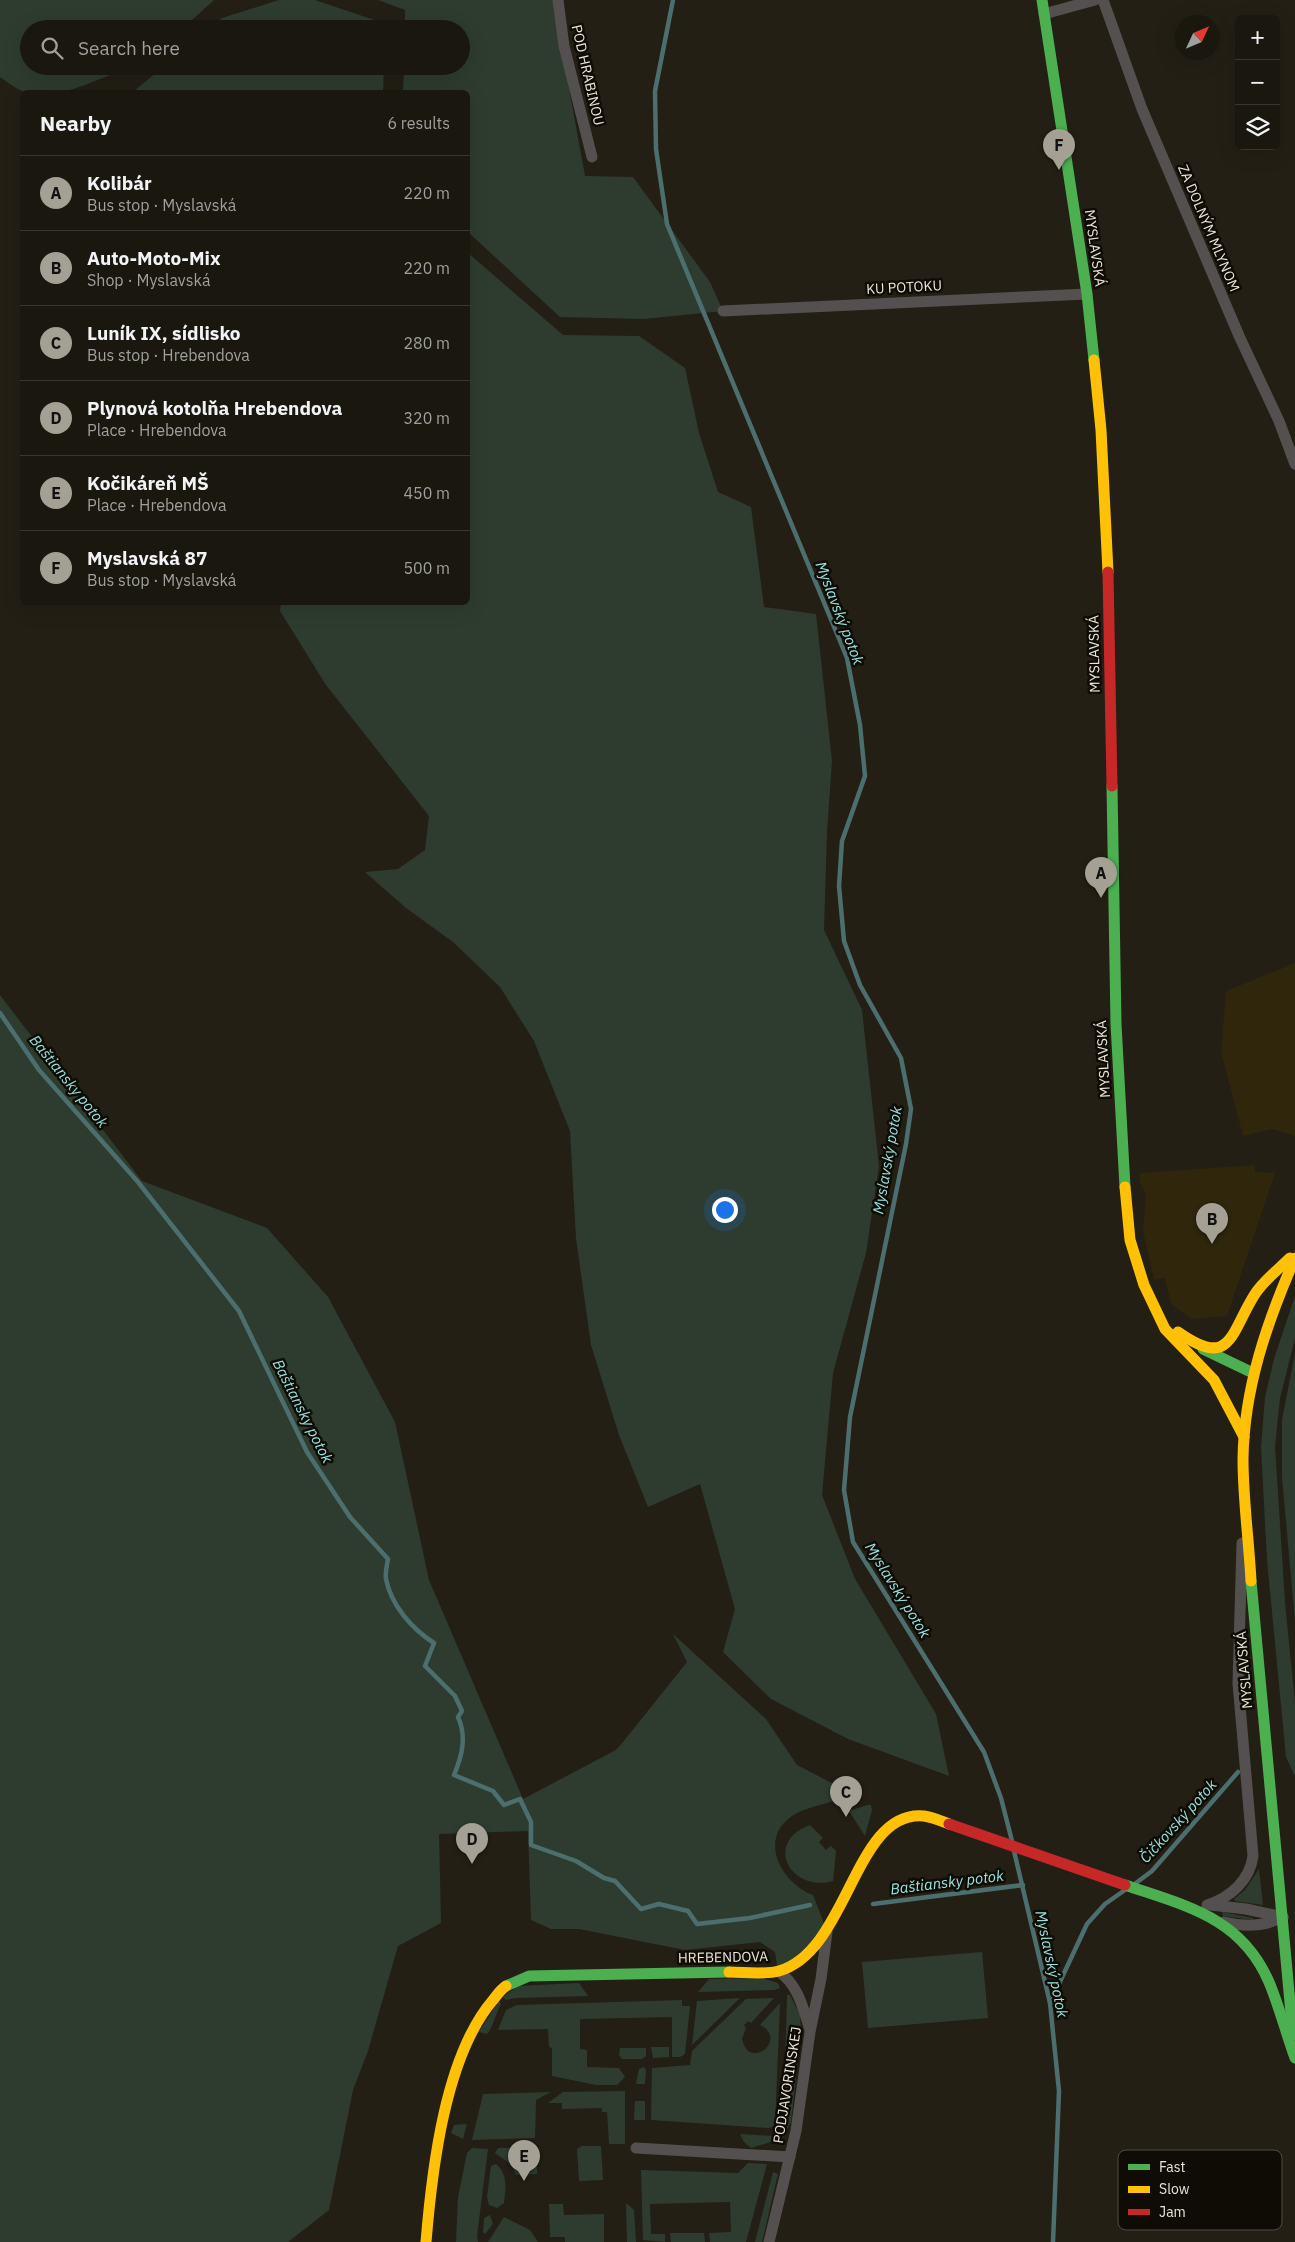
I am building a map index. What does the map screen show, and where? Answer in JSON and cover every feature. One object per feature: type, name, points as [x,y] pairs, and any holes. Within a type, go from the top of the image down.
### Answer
[{"type":"street","name":"POD HRABINOU","points":[[558,0],[564,46],[592,157]]},
{"type":"street","name":"MYSLAVSKÁ","points":[[1042,0],[1087,294],[1101,430],[1107,538],[1112,877],[1124,1173],[1133,1253],[1144,1285],[1171,1338],[1214,1380],[1244,1437],[1244,1478],[1253,1603],[1295,2059]]},
{"type":"street","points":[[1044,14],[1095,0]]},
{"type":"street","name":"ZA DOLNÝM MLYNOM","points":[[1104,0],[1142,110],[1240,338],[1280,421],[1295,464]]},
{"type":"street","name":"KU POTOKU","points":[[723,310],[1087,294]]},
{"type":"street","points":[[1202,1348],[1217,1348],[1231,1340],[1260,1288],[1295,1253]]},
{"type":"street","points":[[1244,1437],[1253,1373],[1280,1292],[1295,1258]]},
{"type":"street","name":"MYSLAVSKÁ","points":[[1154,1307],[1175,1330],[1202,1348],[1253,1373]]},
{"type":"street","points":[[1207,1905],[1230,1894],[1242,1882],[1250,1869],[1253,1856],[1238,1683],[1244,1478]]},
{"type":"street","name":"HREBENDOVA","points":[[426,2242],[434,2167],[461,2058],[474,2024],[488,2002],[504,1986],[514,1979],[529,1976],[778,1971],[802,1958],[827,1931],[875,1841],[895,1823],[914,1816],[925,1816],[1029,1850],[1185,1906],[1232,1930],[1253,1953],[1266,1976],[1295,2059]]},
{"type":"street","points":[[1185,1906],[1207,1905],[1246,1909],[1283,1917]]},
{"type":"street","points":[[1215,1920],[1248,1926],[1265,1924],[1283,1917]]},
{"type":"street","name":"PODJAVORINSKEJ","points":[[769,2242],[790,2157],[810,2032],[821,1979],[827,1931]]},
{"type":"street","points":[[778,1971],[792,1984],[800,1998],[810,2032]]},
{"type":"street","points":[[636,2148],[790,2157]]},
{"type":"shaded area","points":[[1295,963],[1295,1136],[1272,1129],[1243,1136],[1221,1052],[1226,991]]},
{"type":"shaded area","points":[[1255,1165],[1255,1172],[1275,1173],[1227,1316],[1191,1319],[1171,1304],[1165,1278],[1154,1280],[1143,1231],[1146,1194],[1140,1183],[1139,1173]]},
{"type":"green space","points":[[0,0],[214,0],[192,20],[20,20],[20,75],[110,75],[69,90],[20,90],[0,77]]},
{"type":"green space","points":[[279,0],[315,0],[374,20],[220,20]]},
{"type":"green space","points":[[378,0],[553,0],[585,176],[633,177],[710,282],[723,311],[644,319],[560,317],[470,234],[470,90],[403,90],[404,75],[470,75],[470,20],[405,20],[405,10]]},
{"type":"green space","points":[[153,75],[384,75],[383,90],[135,90]]},
{"type":"green space","points":[[470,255],[563,335],[639,336],[685,368],[699,433],[718,492],[751,507],[764,607],[816,614],[832,761],[827,832],[824,930],[862,1010],[879,1166],[866,1253],[833,1373],[822,1495],[855,1579],[936,1714],[949,1776],[848,1739],[771,1699],[723,1652],[735,1609],[700,1484],[648,1507],[619,1435],[591,1345],[576,1238],[570,1131],[534,1041],[500,987],[453,942],[406,908],[365,872],[398,869],[425,850],[429,816],[326,685],[280,611],[281,605],[470,605]]},
{"type":"green space","points":[[0,995],[142,1181],[267,1228],[328,1297],[395,1422],[429,1580],[523,1799],[616,1750],[687,1662],[673,1634],[766,1719],[797,1765],[847,1791],[845,1798],[814,1806],[797,1813],[785,1822],[777,1833],[775,1845],[782,1869],[790,1880],[801,1889],[813,1895],[827,1931],[778,1971],[775,1952],[760,1942],[685,1950],[579,1929],[551,1929],[531,1920],[528,1831],[439,1834],[441,1923],[398,1946],[368,2051],[353,2090],[329,2210],[288,2242],[0,2242]]},
{"type":"green space","points":[[1295,1296],[1295,1338],[1280,1398],[1275,1447],[1285,1602],[1295,1703],[1295,1777],[1286,1757],[1267,1560],[1261,1447],[1265,1397],[1274,1359]]},
{"type":"green space","points":[[1295,1353],[1295,1620],[1282,1478],[1282,1420]]},
{"type":"green space","points":[[871,1805],[872,1810],[865,1836],[849,1811]]},
{"type":"green space","points":[[810,1825],[823,1838],[819,1842],[826,1850],[831,1846],[836,1851],[833,1881],[818,1883],[805,1880],[795,1873],[788,1864],[785,1854],[788,1843],[796,1833]]},
{"type":"green space","points":[[1259,1869],[1263,1905],[1235,1901],[1234,1899],[1245,1890]]},
{"type":"green space","points":[[1222,1912],[1253,1918],[1253,1920],[1223,1916]]},
{"type":"green space","points":[[982,1952],[988,2018],[868,2028],[862,1962]]},
{"type":"green space","points":[[762,1978],[778,1983],[780,1988],[774,1990],[698,1992],[709,1979]]},
{"type":"green space","points":[[579,1983],[588,1996],[516,1998],[506,2000],[503,1997],[518,1986]]},
{"type":"green space","points":[[787,1995],[790,1995],[800,2015],[801,2033],[791,2122],[783,2137]]},
{"type":"green space","points":[[740,1998],[692,2045],[697,2001]]},
{"type":"green space","points":[[774,1998],[751,2023],[748,2021],[744,2025],[746,2028],[742,2039],[746,2048],[752,2053],[764,2050],[769,2044],[770,2038],[768,2031],[760,2025],[780,2003],[775,2125],[769,2128],[651,2120],[652,2068],[690,2065],[692,2051],[746,1999]]},
{"type":"green space","points":[[682,2000],[682,2006],[690,2006],[685,2054],[680,2057],[672,2057],[672,2017],[580,2019],[580,2049],[587,2050],[587,2067],[619,2068],[625,2077],[617,2085],[596,2085],[552,2076],[552,2048],[549,2047],[548,2029],[498,2030],[506,2010],[517,2005]]},
{"type":"green space","points":[[499,2001],[501,2004],[489,2031],[487,2034],[479,2032]]},
{"type":"green space","points":[[651,2047],[669,2047],[669,2057],[653,2058]]},
{"type":"green space","points":[[620,2048],[646,2048],[646,2056],[642,2059],[622,2059],[619,2055]]},
{"type":"green space","points":[[644,2067],[646,2070],[645,2084],[636,2084],[639,2069]]},
{"type":"green space","points":[[625,2091],[625,2144],[609,2144],[607,2112],[602,2112],[602,2108],[562,2109],[562,2103],[548,2103],[563,2092]]},
{"type":"green space","points":[[551,2092],[536,2100],[535,2138],[472,2140],[483,2094]]},
{"type":"green space","points":[[635,2101],[645,2101],[645,2120],[634,2120]]},
{"type":"green space","points":[[467,2124],[463,2139],[451,2133],[454,2125]]},
{"type":"green space","points":[[740,2134],[774,2136],[774,2141],[751,2148],[744,2142]]},
{"type":"green space","points":[[582,2146],[601,2146],[603,2180],[579,2181],[577,2149]]},
{"type":"green space","points":[[472,2148],[488,2149],[477,2236],[478,2242],[456,2242],[458,2197],[467,2153]]},
{"type":"green space","points":[[498,2148],[535,2148],[537,2152],[537,2174],[516,2175],[512,2165],[495,2153]]},
{"type":"green space","points":[[748,2163],[767,2164],[746,2242],[710,2242],[709,2233],[731,2232],[730,2202],[650,2204],[651,2234],[665,2234],[665,2242],[643,2240],[641,2170],[738,2173]]},
{"type":"green space","points":[[496,2164],[503,2172],[506,2187],[504,2203],[497,2208],[489,2205],[487,2197],[491,2166]]},
{"type":"green space","points":[[773,2172],[778,2174],[762,2242],[755,2242]]},
{"type":"green space","points":[[626,2203],[634,2210],[636,2242],[627,2242]]},
{"type":"green space","points":[[549,2204],[563,2204],[564,2215],[604,2214],[604,2242],[565,2242],[565,2237],[550,2237]]},
{"type":"green space","points":[[490,2215],[493,2224],[485,2234],[483,2232],[484,2218]]},
{"type":"green space","points":[[504,2217],[530,2230],[538,2242],[488,2242]]},
{"type":"green space","points":[[670,2233],[704,2233],[705,2242],[671,2242]]},
{"type":"waterway","name":"Myslavský potok","points":[[673,0],[655,91],[656,149],[667,224],[847,658],[860,725],[865,776],[842,841],[839,886],[844,941],[860,985],[901,1058],[911,1109],[906,1144],[850,1417],[844,1490],[853,1542],[984,1752],[1001,1798],[1012,1841]]},
{"type":"waterway","name":"Baštiansky potok","points":[[0,1013],[39,1070],[138,1182],[239,1311],[307,1452],[350,1517],[388,1559],[386,1579],[393,1598],[410,1623],[434,1643],[425,1666],[455,1696],[462,1711],[458,1717],[463,1739],[454,1775],[493,1791],[504,1805],[520,1799],[531,1822],[531,1845],[576,1861],[604,1878],[615,1881],[641,1909],[659,1904],[688,1911],[697,1924],[750,1918],[810,1905]]},
{"type":"waterway","name":"Čičkovský potok","points":[[1136,1883],[1152,1871],[1238,1772]]},
{"type":"waterway","name":"Myslavský potok","points":[[1014,1851],[1050,2003],[1059,2091],[1053,2242]]},
{"type":"waterway","name":"Baštiansky potok","points":[[873,1904],[1023,1885]]},
{"type":"waterway","name":"Čičkovský potok","points":[[1050,2003],[1087,1924],[1105,1904],[1125,1890]]},
{"type":"traffic: fast","points":[[1042,0],[1087,294],[1094,360]]},
{"type":"traffic: fast","points":[[1112,786],[1116,1024],[1125,1187]]},
{"type":"traffic: fast","points":[[1203,1349],[1253,1373]]},
{"type":"traffic: fast","points":[[1251,1581],[1293,2035]]},
{"type":"traffic: fast","points":[[1125,1885],[1169,1900],[1209,1917],[1227,1928],[1243,1942],[1257,1960],[1269,1982],[1295,2058]]},
{"type":"traffic: fast","points":[[506,1986],[529,1976],[729,1972]]},
{"type":"traffic: slow","points":[[1094,360],[1101,430],[1108,572]]},
{"type":"traffic: slow","points":[[1125,1187],[1130,1240],[1144,1285],[1165,1329],[1214,1380],[1244,1437]]},
{"type":"traffic: slow","points":[[1178,1332],[1196,1343],[1209,1348],[1220,1347],[1234,1333],[1255,1294],[1290,1258]]},
{"type":"traffic: slow","points":[[1251,1581],[1243,1474],[1244,1433],[1259,1356],[1275,1306],[1295,1258]]},
{"type":"traffic: slow","points":[[729,1972],[761,1973],[779,1971],[802,1958],[821,1937],[866,1857],[882,1834],[901,1820],[924,1816],[949,1824]]},
{"type":"traffic: slow","points":[[426,2242],[437,2148],[452,2082],[463,2051],[477,2023],[506,1986]]},
{"type":"traffic: jam","points":[[1108,572],[1112,786]]},
{"type":"traffic: jam","points":[[949,1824],[1125,1885]]},
{"type":"place","name":"Myslavská 87","points":[[1059,170]]},
{"type":"place","name":"Kolibár","points":[[1101,898]]},
{"type":"place","name":"Auto-Moto-Mix","points":[[1212,1244]]},
{"type":"place","name":"Luník IX, sídlisko","points":[[846,1817]]},
{"type":"place","name":"Plynová kotolňa Hrebendova","points":[[472,1864]]},
{"type":"place","name":"Kočikáreň MŠ","points":[[524,2181]]}]
